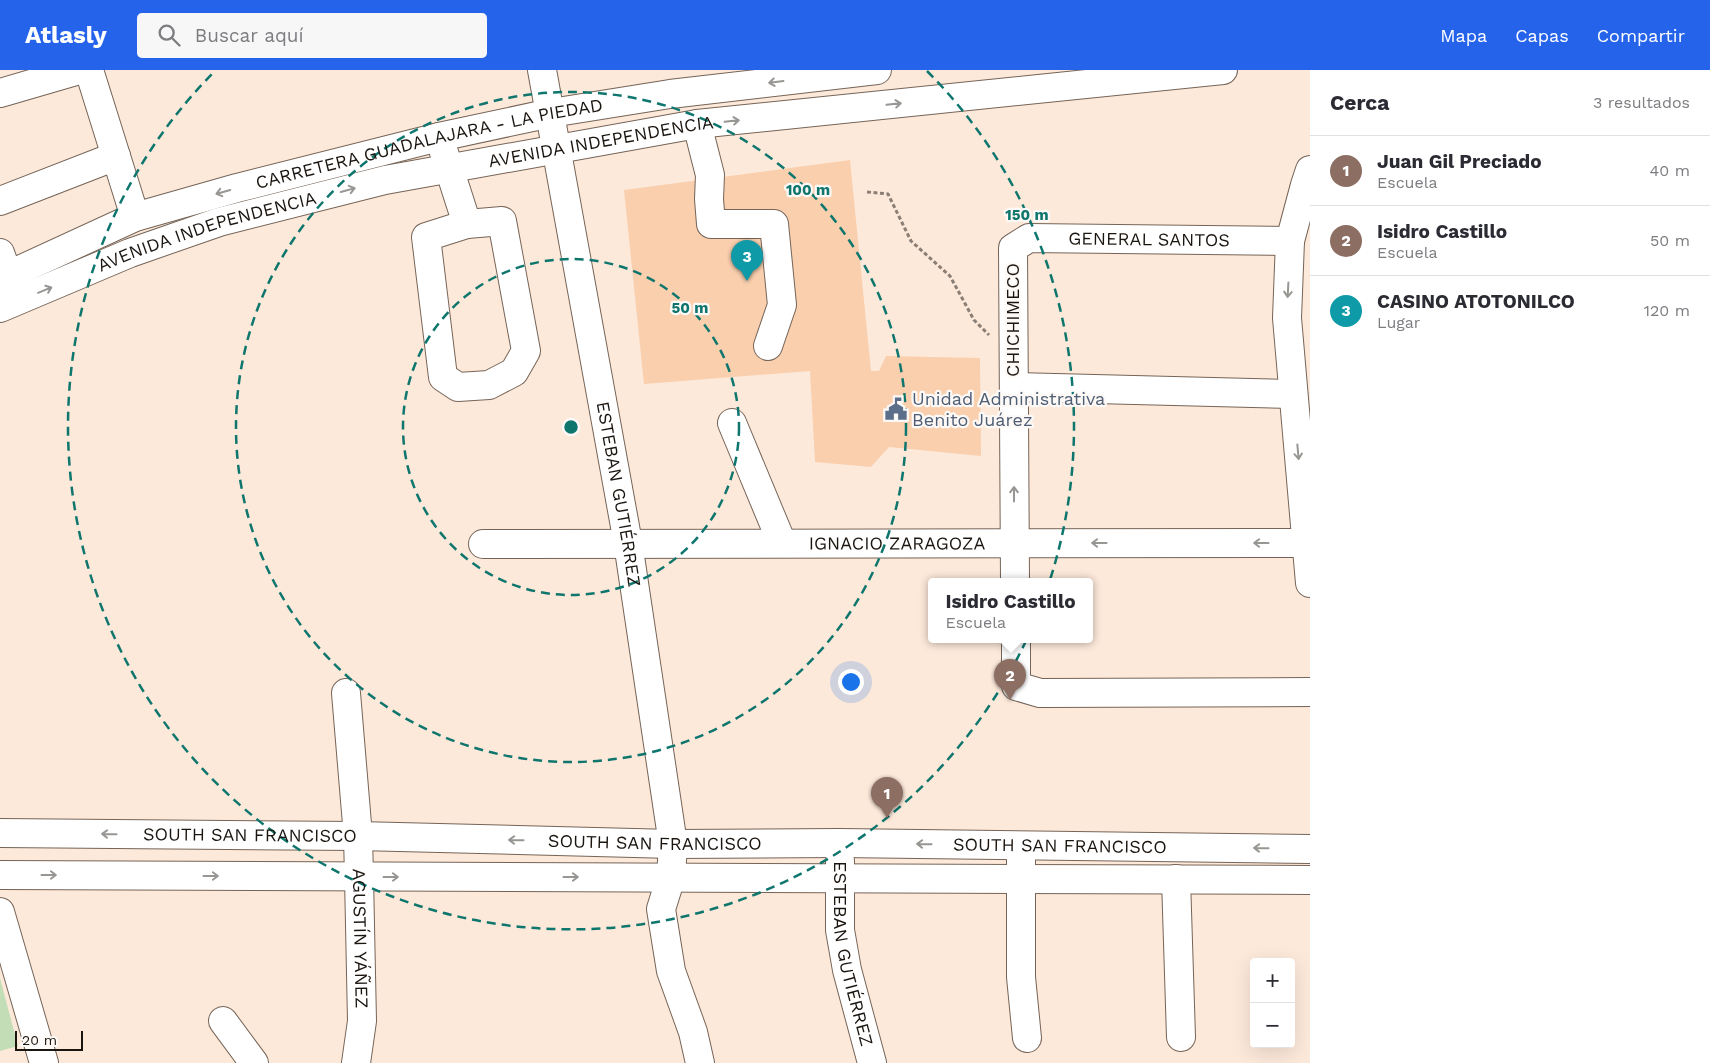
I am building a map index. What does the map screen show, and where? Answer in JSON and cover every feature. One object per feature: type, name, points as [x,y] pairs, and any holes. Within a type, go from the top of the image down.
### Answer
[{"type":"street","points":[[0,93],[79,70]]},
{"type":"street","points":[[89,70],[135,218]]},
{"type":"street","name":"ESTEBAN GUTIÉRREZ","points":[[542,70],[628,543],[672,844],[671,877],[661,909],[671,971],[693,1032],[700,1063]]},
{"type":"street","name":"CARRETERA GUADALAJARA - LA PIEDAD","points":[[3,269],[135,218],[237,188],[439,138],[551,113],[670,94],[877,70]]},
{"type":"street","name":"AVENIDA INDEPENDENCIA","points":[[0,308],[130,254],[219,222],[385,180],[697,124],[1223,70]]},
{"type":"street","points":[[697,124],[710,175],[711,224],[774,224],[782,305],[768,346]]},
{"type":"street","points":[[439,138],[467,224]]},
{"type":"street","points":[[0,201],[116,156]]},
{"type":"street","points":[[1310,170],[1290,241],[1298,318],[1293,394],[1308,543],[1310,583]]},
{"type":"street","points":[[502,220],[526,351],[514,372],[489,385],[458,387],[443,377],[426,237],[467,224],[502,220]]},
{"type":"street","name":"GENERAL SANTOS","points":[[1013,248],[1029,238],[1290,241]]},
{"type":"street","name":"CHICHIMECO","points":[[1013,248],[1015,578]]},
{"type":"street","points":[[1014,387],[1293,394]]},
{"type":"street","points":[[732,422],[782,543]]},
{"type":"street","name":"IGNACIO ZARAGOZA","points":[[483,544],[1308,543]]},
{"type":"street","points":[[1016,643],[1016,686],[1040,693],[1310,692]]},
{"type":"street","name":"AGUSTÍN YÁÑEZ","points":[[346,693],[358,836],[362,1021],[356,1063]]},
{"type":"street","name":"SOUTH SAN FRANCISCO","points":[[0,832],[358,836],[672,844],[840,843],[1310,849]]},
{"type":"street","name":"ESTEBAN GUTIÉRREZ","points":[[840,843],[840,930],[847,970],[872,1063]]},
{"type":"street","points":[[1021,845],[1021,977],[1027,1038]]},
{"type":"street","name":"SOUTH SAN FRANCISCO","points":[[0,875],[1310,880]]},
{"type":"street","points":[[1176,879],[1180,1037]]},
{"type":"street","points":[[0,912],[44,1063]]},
{"type":"street","points":[[223,1021],[254,1063]]},
{"type":"path","points":[[867,192],[888,194],[910,241],[950,276],[974,320],[1013,358]]},
{"type":"green space","points":[[0,978],[18,1046],[0,1051]]},
{"type":"building","points":[[850,160],[871,371],[879,371],[886,356],[980,358],[981,456],[889,447],[871,467],[815,462],[810,371],[644,384],[624,190]]},
{"type":"place","name":"CASINO ATOTONILCO","points":[[747,281]]},
{"type":"place","name":"Unidad Administrativa Benito Juárez","points":[[896,409]]},
{"type":"place","name":"Isidro Castillo","points":[[1010,700]]},
{"type":"place","name":"Juan Gil Preciado","points":[[887,818]]}]
